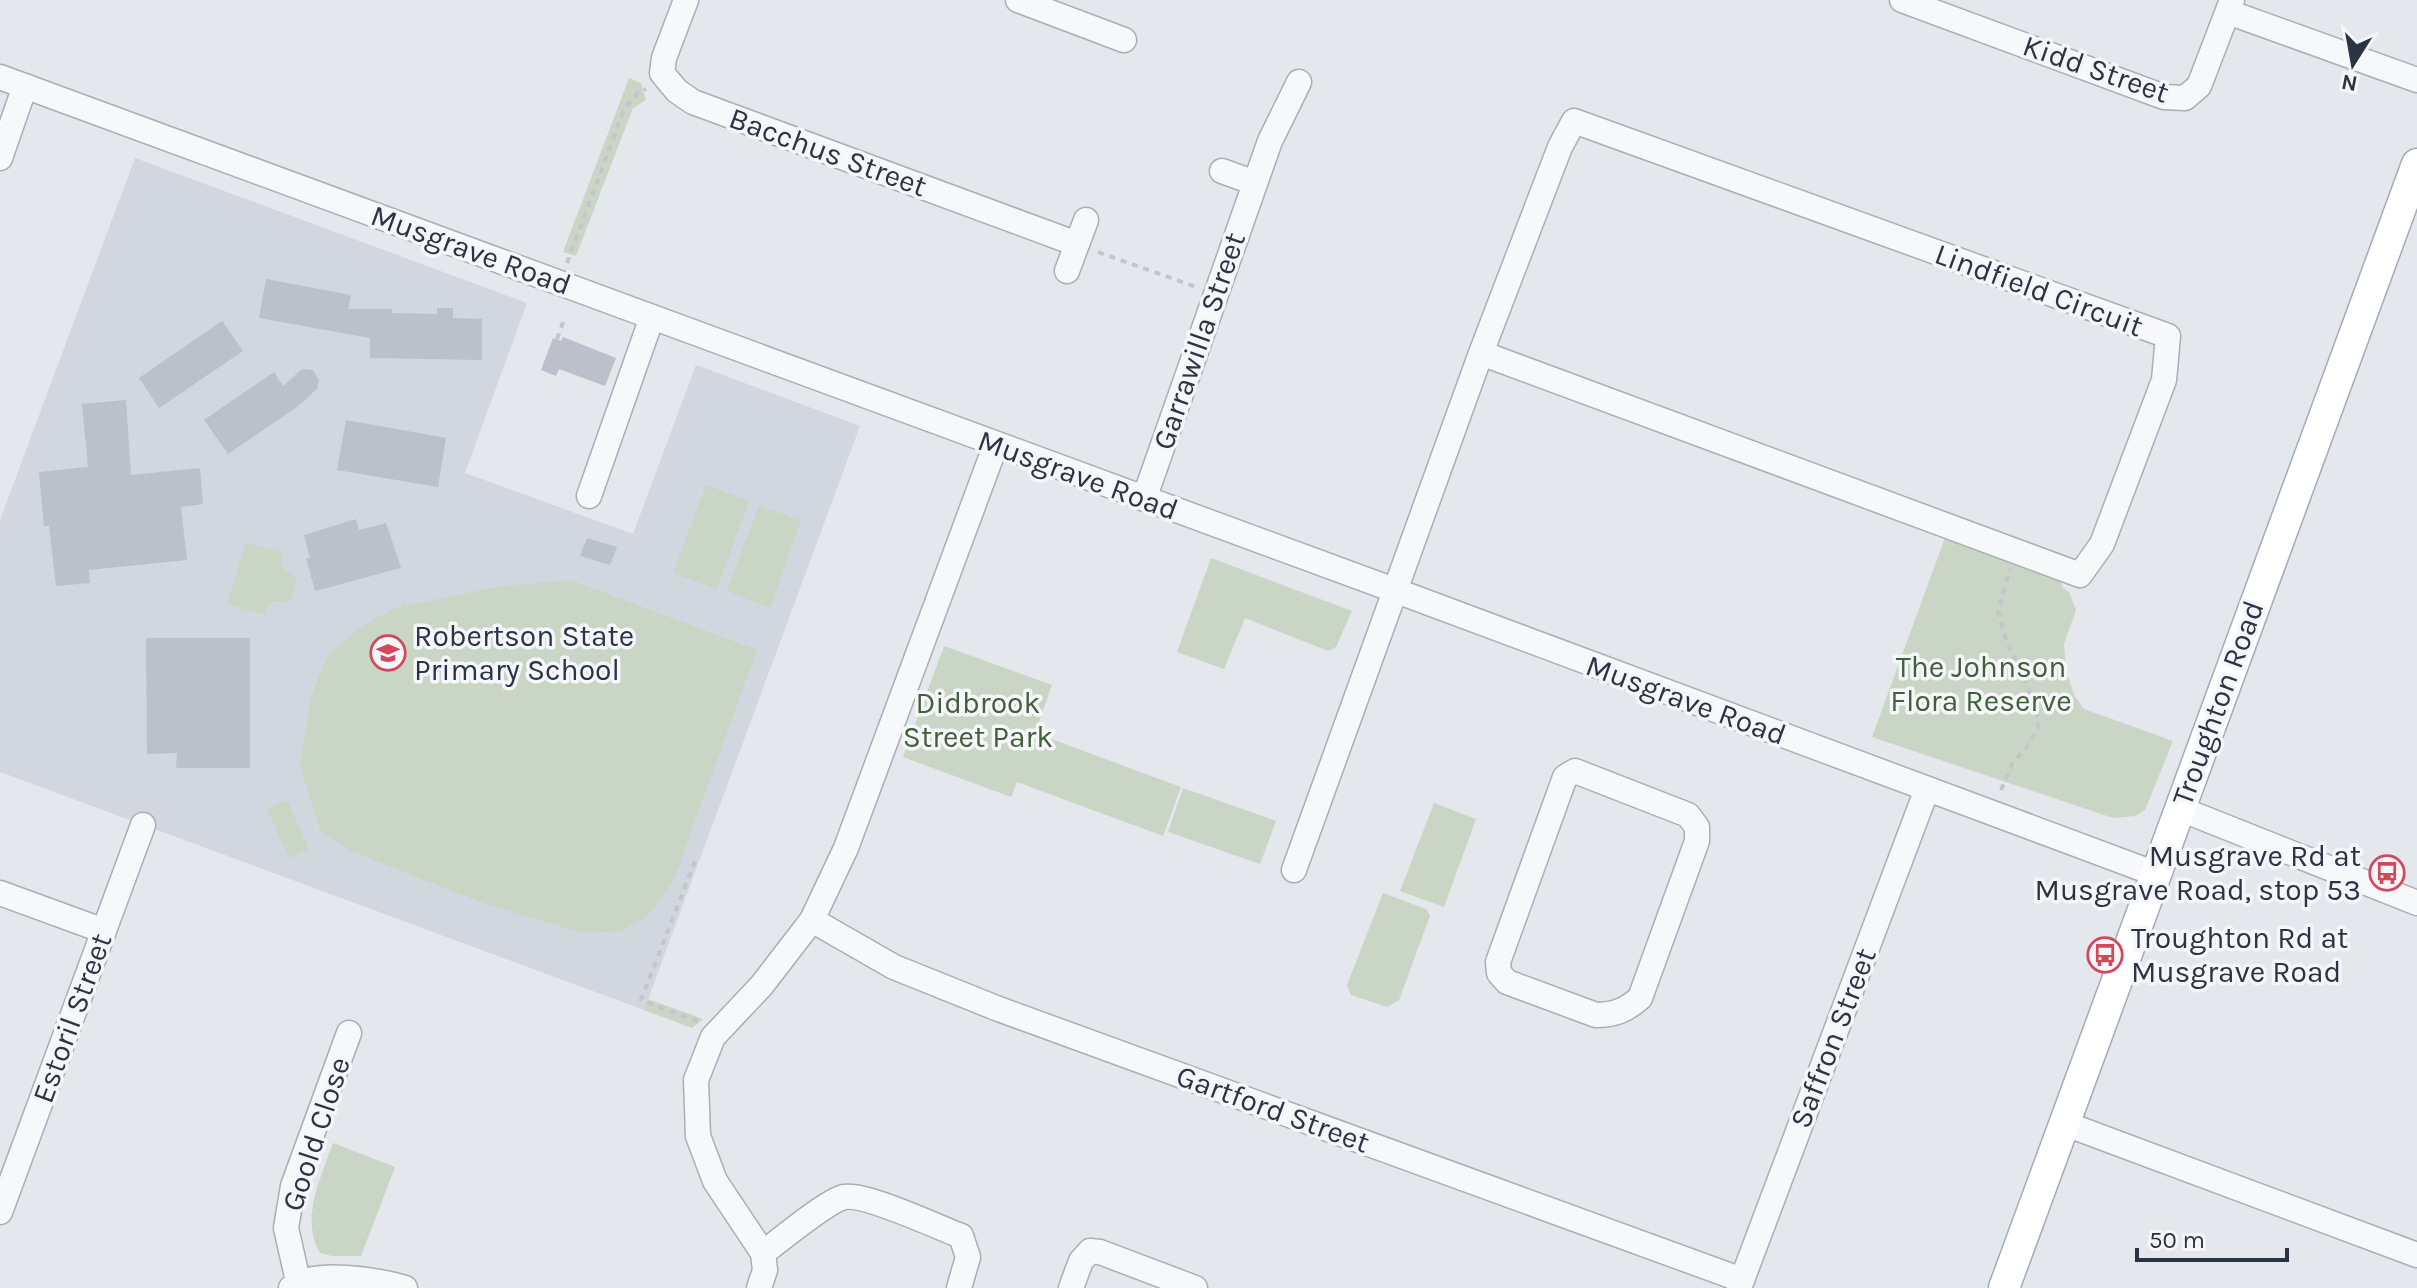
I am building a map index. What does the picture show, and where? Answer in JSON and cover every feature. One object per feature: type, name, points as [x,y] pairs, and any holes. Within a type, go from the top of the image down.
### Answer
[{"type":"main road","name":"Troughton Road","points":[[2004,1288],[2417,164]]},
{"type":"street","points":[[662,73],[664,58],[686,0]]},
{"type":"street","points":[[1018,0],[1124,40]]},
{"type":"street","name":"Kidd Street","points":[[1902,0],[2164,97],[2185,98],[2199,86],[2230,6]]},
{"type":"street","points":[[2230,6],[2417,80]]},
{"type":"street","name":"Bacchus Street","points":[[662,73],[677,91],[693,102],[1077,244]]},
{"type":"street","name":"Musgrave Road","points":[[0,77],[2156,874]]},
{"type":"street","name":"Garrawilla Street","points":[[1144,499],[1270,141],[1299,82]]},
{"type":"street","points":[[0,158],[25,86]]},
{"type":"street","name":"Lindfield Circuit","points":[[1294,870],[1481,353],[1560,147],[1574,121],[2168,336],[2164,380],[2102,544],[2080,575],[1481,353]]},
{"type":"street","points":[[1222,171],[1255,183]]},
{"type":"street","points":[[1067,271],[1086,220]]},
{"type":"street","points":[[589,496],[652,317]]},
{"type":"street","points":[[759,1288],[765,1270],[763,1253],[715,1181],[698,1136],[696,1080],[713,1037],[762,985],[812,920],[846,848],[996,444]]},
{"type":"street","points":[[1575,771],[1688,815],[1697,827],[1697,841],[1640,998],[1629,1008],[1612,1015],[1596,1015],[1507,982],[1499,973],[1498,962],[1565,777],[1575,771]]},
{"type":"street","name":"Saffron Street","points":[[1741,1284],[1927,789]]},
{"type":"street","points":[[2178,808],[2417,903]]},
{"type":"street","name":"Estoril Street","points":[[0,1212],[143,825]]},
{"type":"street","points":[[0,893],[104,931]]},
{"type":"street","name":"Gartford Street","points":[[812,920],[894,967],[996,1008],[1741,1284]]},
{"type":"street","name":"Goold Close","points":[[295,1285],[286,1228],[293,1186],[349,1033]]},
{"type":"street","points":[[2066,1124],[2417,1255]]},
{"type":"street","points":[[763,1253],[806,1220],[844,1197],[867,1200],[961,1236],[968,1257],[959,1288]]},
{"type":"street","points":[[1071,1288],[1081,1261],[1090,1251],[1195,1288]]},
{"type":"street","points":[[295,1285],[346,1277],[405,1288]]},
{"type":"path","points":[[567,263],[624,109],[662,73]]},
{"type":"path","points":[[1077,244],[1215,294]]},
{"type":"path","points":[[557,339],[565,317]]},
{"type":"path","points":[[2001,790],[2012,764],[2038,728],[2036,705],[2006,640],[1998,611],[2016,552]]},
{"type":"path","points":[[695,861],[641,1000],[720,1029]]},
{"type":"shaded area","name":"Robertson State Primary School","points":[[135,158],[527,303],[465,473],[633,534],[696,365],[860,426],[644,1010],[0,772],[0,520]]},
{"type":"green space","points":[[629,78],[641,83],[646,100],[633,108],[576,256],[563,252]]},
{"type":"green space","points":[[706,485],[749,501],[717,589],[674,571]]},
{"type":"green space","points":[[759,505],[801,521],[770,608],[727,591]]},
{"type":"green space","name":"The Johnson Flora Reserve","points":[[1946,535],[2060,578],[2076,610],[2064,644],[2066,670],[2074,695],[2084,709],[2173,741],[2145,810],[2135,816],[2113,818],[1872,737]]},
{"type":"green space","points":[[246,542],[283,553],[280,566],[297,578],[290,601],[269,602],[265,615],[227,604]]},
{"type":"green space","points":[[1211,558],[1352,611],[1336,647],[1328,651],[1245,618],[1224,669],[1177,652]]},
{"type":"green space","points":[[571,580],[757,650],[673,882],[646,917],[620,932],[583,933],[486,904],[348,850],[320,830],[300,767],[312,694],[327,657],[353,633],[388,611],[401,607],[403,603],[409,605],[501,586]]},
{"type":"green space","name":"Didbrook Street Park","points":[[944,646],[1052,685],[1035,733],[1181,787],[1163,836],[1017,782],[1011,797],[903,757]]},
{"type":"green space","points":[[1183,788],[1276,821],[1260,864],[1168,832]]},
{"type":"green space","points":[[287,800],[309,849],[289,858],[267,809]]},
{"type":"green space","points":[[1434,803],[1476,819],[1444,907],[1400,891]]},
{"type":"green space","points":[[1383,893],[1426,909],[1430,916],[1399,1000],[1387,1007],[1351,995],[1347,985]]},
{"type":"green space","points":[[648,999],[703,1019],[692,1028],[644,1010]]},
{"type":"green space","points":[[333,1143],[395,1167],[361,1256],[320,1253],[314,1240],[314,1198]]},
{"type":"building","points":[[266,279],[351,295],[348,309],[392,309],[392,313],[437,314],[437,308],[453,308],[453,318],[482,319],[482,360],[370,358],[370,338],[259,318]]},
{"type":"building","points":[[222,321],[243,351],[159,408],[139,378]]},
{"type":"building","points":[[563,337],[616,358],[605,386],[559,369],[556,376],[541,370],[553,338],[561,341]]},
{"type":"building","points":[[302,369],[313,370],[319,380],[317,389],[297,407],[228,454],[204,420],[274,372],[283,386]]},
{"type":"building","points":[[126,400],[131,475],[200,468],[203,504],[181,507],[187,560],[89,570],[90,583],[56,586],[49,526],[44,526],[39,472],[88,467],[82,404]]},
{"type":"building","points":[[346,420],[446,438],[438,487],[337,470]]},
{"type":"building","points":[[356,519],[359,530],[386,523],[401,568],[315,591],[306,558],[310,558],[304,535]]},
{"type":"building","points":[[587,538],[617,547],[610,565],[580,556]]},
{"type":"building","points":[[146,638],[250,638],[250,768],[176,768],[177,753],[147,754]]},
{"type":"place","name":"Robertson State Primary School","points":[[388,653]]},
{"type":"place","name":"Musgrave Rd at Musgrave Road, stop 53","points":[[2387,873]]},
{"type":"place","name":"Troughton Rd at Musgrave Road","points":[[2105,955]]}]
